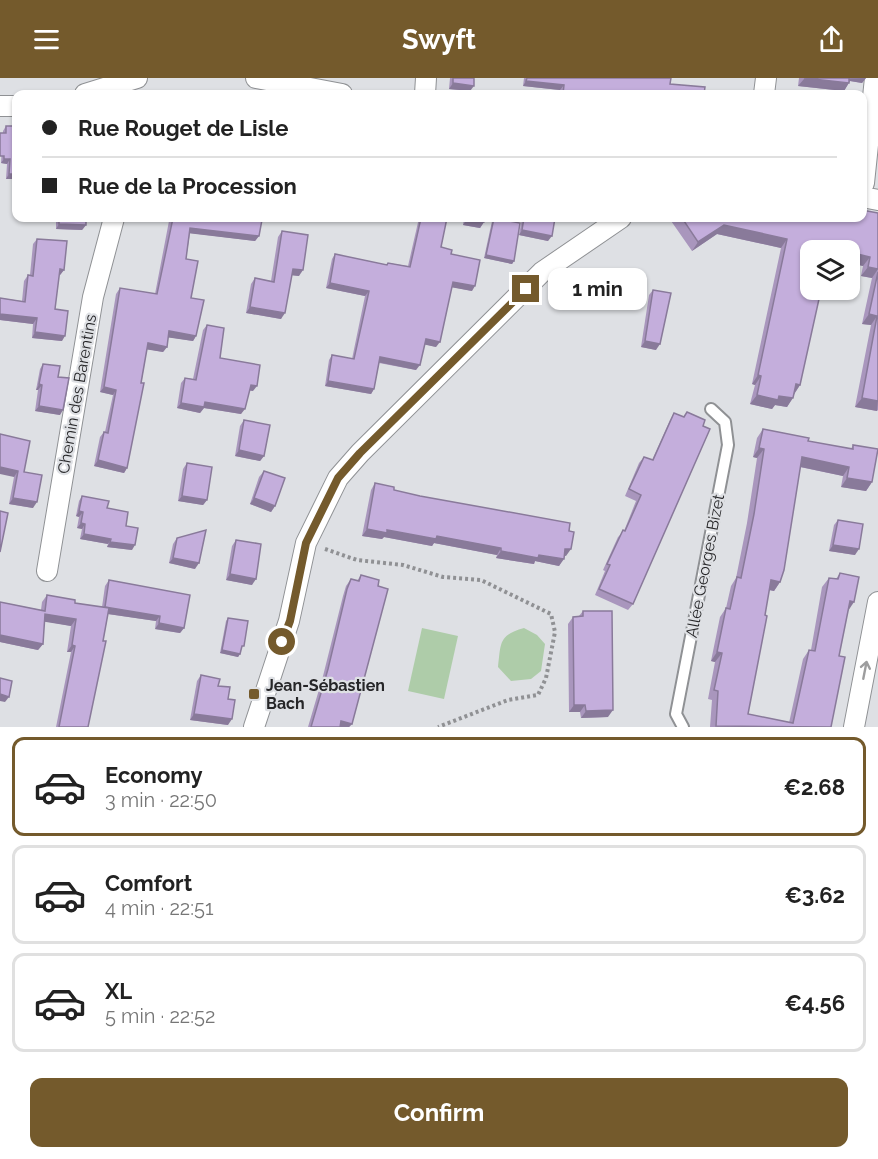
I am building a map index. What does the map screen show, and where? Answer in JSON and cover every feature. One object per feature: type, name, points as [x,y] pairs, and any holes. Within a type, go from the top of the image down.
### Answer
[{"type":"street","points":[[98,90],[137,78]]},
{"type":"street","points":[[256,78],[320,90]]},
{"type":"street","points":[[867,165],[875,116],[875,78]]},
{"type":"street","name":"Chemin des Barentins","points":[[47,571],[93,297],[113,222]]},
{"type":"street","points":[[254,727],[290,621],[306,543],[338,478],[360,453],[542,272],[615,222]]},
{"type":"street","points":[[854,727],[878,602]]},
{"type":"lane","name":"Allée Georges Bizet","points":[[683,727],[676,714],[728,445],[725,422],[711,409]]},
{"type":"path","points":[[306,543],[357,560],[402,566],[443,577],[481,580],[551,614],[555,632],[546,678],[538,695],[508,700],[438,727]]},
{"type":"green space","points":[[422,628],[458,636],[444,699],[408,691]]},
{"type":"green space","points":[[524,628],[537,635],[545,644],[541,671],[531,679],[511,681],[498,667],[501,646],[505,637]]},
{"type":"building","points":[[453,78],[474,78],[474,86],[453,83]]},
{"type":"building","points":[[527,78],[671,78],[670,84],[705,87],[705,90],[563,90],[564,85],[526,81]]},
{"type":"building","points":[[804,78],[849,78],[849,83]]},
{"type":"building","points":[[6,126],[12,126],[12,174],[9,174],[10,159],[0,156],[0,133],[6,133]]},
{"type":"building","points":[[867,211],[878,213],[878,269],[868,267],[870,257],[860,255],[860,240],[800,240],[800,300],[819,300],[800,385],[796,384],[793,398],[779,396],[778,400],[757,395],[761,376],[758,375],[787,239],[724,225],[698,242],[685,222],[867,222]]},
{"type":"building","points":[[59,222],[86,222],[86,225],[59,224]]},
{"type":"building","points":[[172,222],[262,222],[259,236],[190,228],[186,259],[198,261],[191,298],[204,300],[196,336],[169,331],[167,347],[148,343],[141,383],[144,383],[127,468],[98,460],[104,432],[108,433],[116,390],[104,387],[120,288],[157,294]]},
{"type":"building","points":[[420,222],[446,222],[441,247],[452,250],[451,254],[480,260],[475,286],[453,282],[440,342],[426,339],[420,365],[380,357],[374,389],[328,381],[332,355],[354,359],[369,291],[330,283],[335,254],[387,265],[388,263],[410,267]]},
{"type":"building","points":[[493,222],[520,223],[514,261],[486,255]]},
{"type":"building","points":[[523,222],[554,222],[552,236],[522,230]]},
{"type":"building","points":[[282,231],[308,235],[303,270],[293,269],[285,313],[250,307],[255,278],[274,282]]},
{"type":"building","points":[[37,239],[67,241],[64,270],[60,269],[55,309],[68,311],[65,336],[35,332],[37,318],[0,314],[0,298],[25,302],[28,275],[33,276]]},
{"type":"building","points":[[878,272],[878,401],[862,398],[877,316],[869,314]]},
{"type":"building","points":[[653,290],[671,293],[660,344],[645,341]]},
{"type":"building","points":[[207,325],[224,328],[220,358],[260,365],[257,386],[251,385],[245,409],[205,402],[204,407],[181,403],[185,378],[196,380]]},
{"type":"building","points":[[43,364],[60,366],[58,377],[69,378],[63,410],[39,406],[42,385],[39,384]]},
{"type":"building","points":[[687,412],[705,420],[703,426],[710,429],[633,604],[599,589],[610,565],[607,564],[641,495],[629,489],[644,457],[653,460],[674,413],[684,417]]},
{"type":"building","points":[[244,420],[270,425],[264,456],[239,450]]},
{"type":"building","points":[[763,429],[809,438],[808,441],[853,449],[853,445],[878,449],[872,482],[847,478],[849,467],[802,457],[784,570],[780,582],[771,580],[765,615],[767,616],[748,714],[793,723],[809,650],[815,651],[829,578],[838,579],[840,573],[859,577],[854,602],[850,601],[839,656],[845,657],[831,727],[716,726],[718,691],[714,690],[722,653],[717,652],[726,608],[730,609],[737,577],[741,578],[764,449],[759,448]]},
{"type":"building","points":[[0,434],[30,441],[24,472],[42,475],[37,502],[13,498],[18,471],[0,467]]},
{"type":"building","points":[[187,463],[212,467],[207,500],[182,496]]},
{"type":"building","points":[[264,471],[285,478],[275,506],[254,498]]},
{"type":"building","points":[[375,483],[420,496],[570,523],[569,531],[574,532],[571,549],[565,549],[564,559],[539,555],[538,558],[501,551],[501,548],[437,536],[436,539],[387,530],[387,533],[367,529]]},
{"type":"building","points":[[82,496],[109,501],[107,508],[128,512],[126,526],[138,528],[135,545],[110,542],[111,539],[84,534],[85,524],[81,523],[83,512],[79,511]]},
{"type":"building","points":[[0,511],[8,513],[0,552]]},
{"type":"building","points":[[838,520],[863,524],[859,549],[833,545]]},
{"type":"building","points":[[206,530],[199,563],[173,558],[177,538]]},
{"type":"building","points":[[236,540],[261,544],[256,579],[230,574]]},
{"type":"building","points":[[361,575],[379,580],[378,586],[388,589],[352,724],[341,721],[340,727],[311,727],[328,669],[347,589],[351,579],[359,581]]},
{"type":"building","points":[[109,580],[190,595],[184,628],[159,623],[160,616],[105,607]]},
{"type":"building","points":[[47,595],[75,600],[75,603],[109,608],[103,641],[106,641],[88,727],[59,727],[75,646],[72,645],[76,619],[45,614],[43,644],[0,635],[0,602],[45,611]]},
{"type":"building","points":[[583,611],[612,611],[613,710],[586,711],[585,705],[574,705],[573,617],[583,616]]},
{"type":"building","points":[[228,618],[248,621],[244,646],[240,654],[222,650]]},
{"type":"building","points":[[201,675],[220,679],[218,686],[230,687],[228,699],[235,700],[232,719],[194,714]]},
{"type":"building","points":[[0,678],[12,681],[9,697],[0,694]]},
{"type":"place","name":"Jean-Sébastien Bach","points":[[254,694]]},
{"type":"route","points":[[282,642],[290,621],[306,543],[338,478],[360,453],[526,289]]}]
